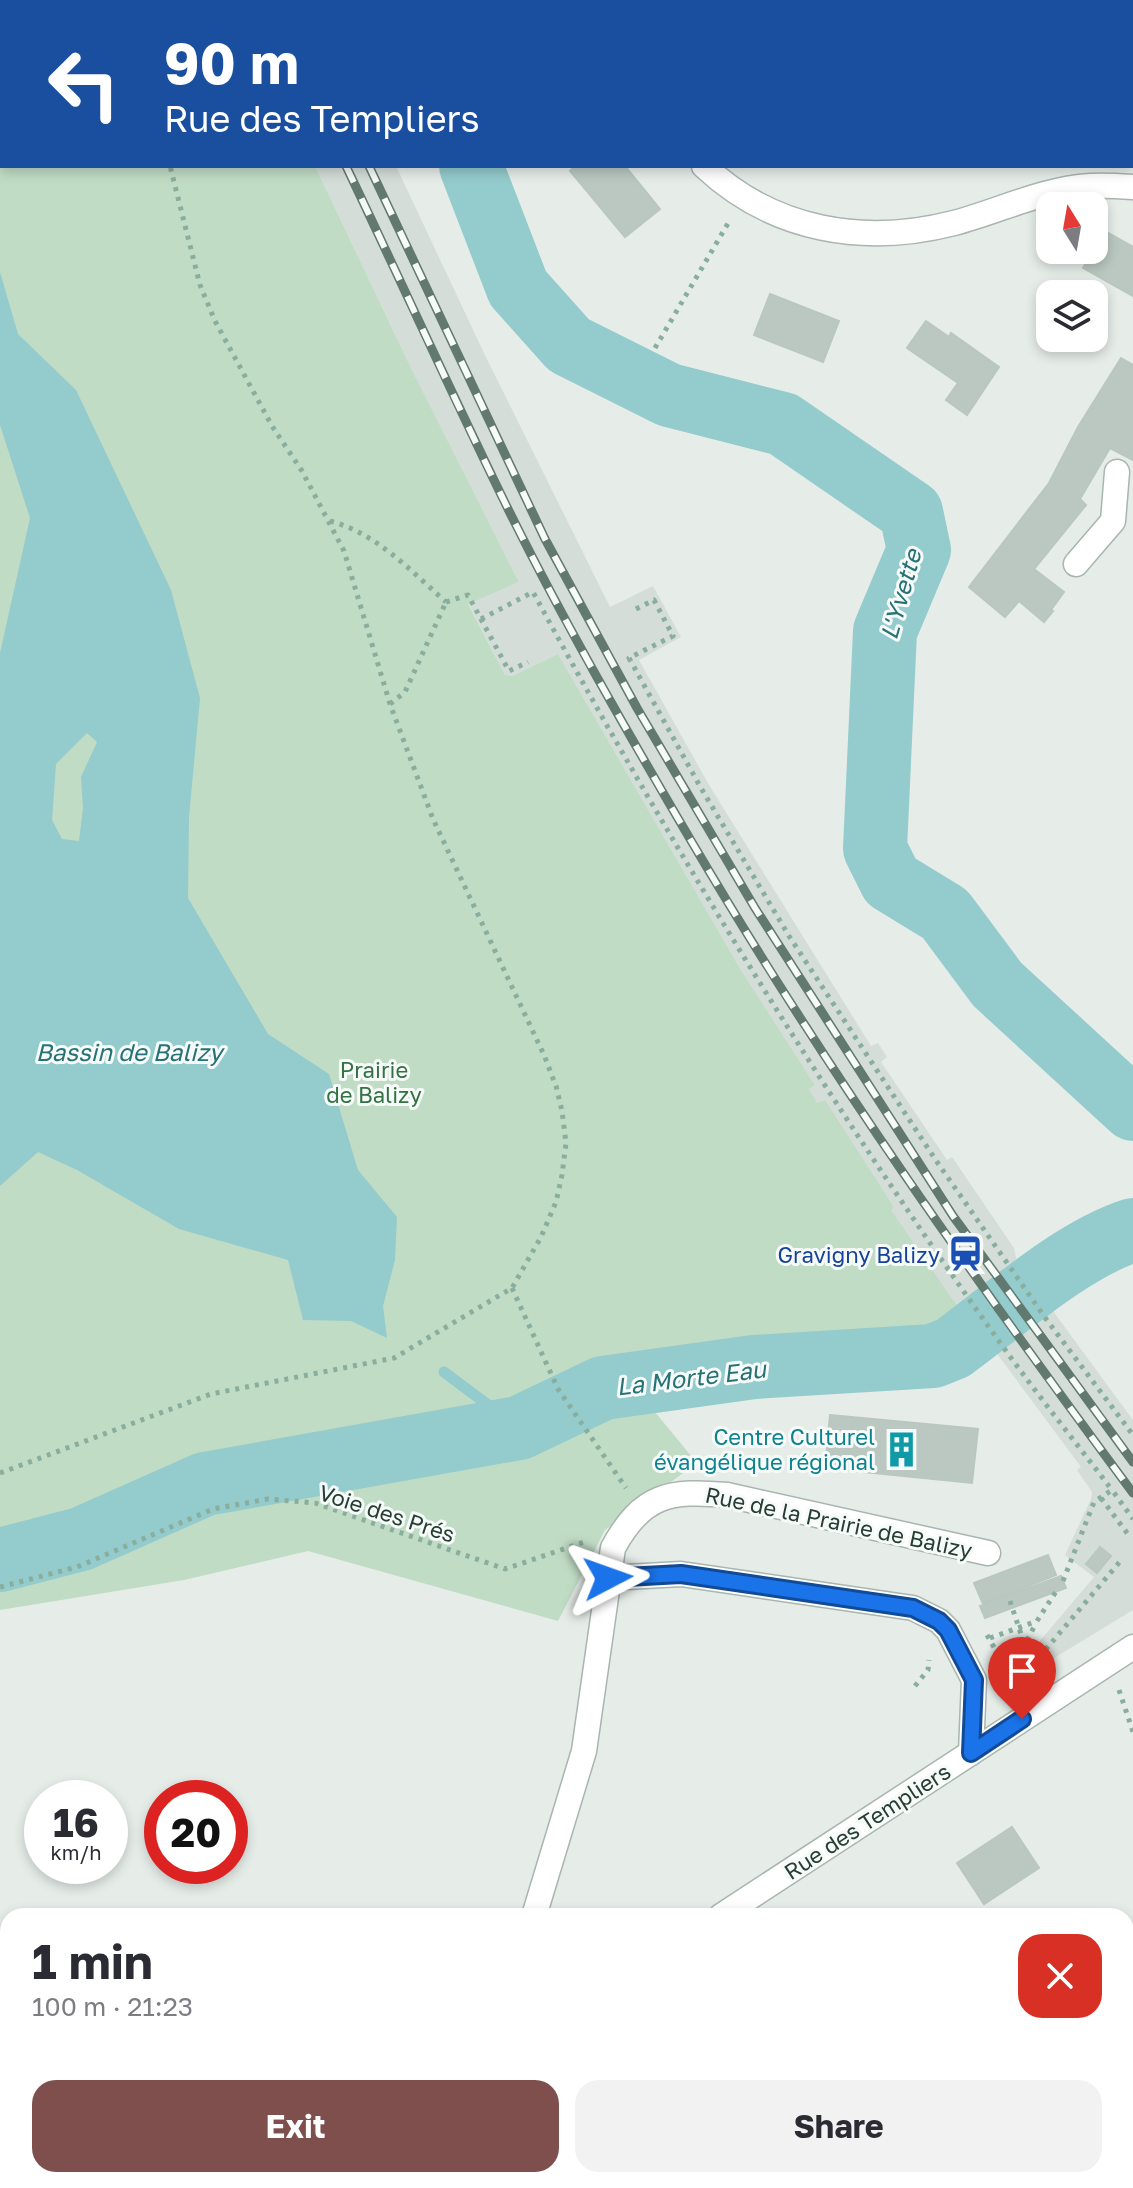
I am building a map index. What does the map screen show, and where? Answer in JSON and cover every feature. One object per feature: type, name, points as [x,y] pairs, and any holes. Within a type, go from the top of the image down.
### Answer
[{"type":"street","points":[[706,168],[742,198],[781,217],[833,231],[888,233],[953,223],[1086,176],[1133,187]]},
{"type":"street","points":[[1076,564],[1123,522],[1117,472]]},
{"type":"street","name":"Rue de la Prairie de Balizy","points":[[632,1518],[655,1500],[671,1495],[696,1492],[727,1495],[988,1553]]},
{"type":"street","points":[[536,1908],[584,1751],[613,1548],[632,1518]]},
{"type":"street","points":[[608,1578],[681,1574],[913,1608],[939,1621],[948,1630],[974,1680],[971,1753]]},
{"type":"street","name":"Rue des Templiers","points":[[733,1908],[1133,1647]]},
{"type":"path","points":[[0,1473],[211,1394],[394,1358],[512,1288],[541,1237],[556,1202],[566,1143],[556,1086],[544,1055],[433,819],[390,704],[344,551],[302,471],[260,405],[215,321],[200,285],[171,168]]},
{"type":"path","points":[[655,348],[742,198]]},
{"type":"path","points":[[329,520],[347,525],[379,544],[446,602]]},
{"type":"path","points":[[481,619],[533,592],[600,715],[802,1050],[969,1299],[1133,1519]]},
{"type":"path","points":[[390,704],[405,692],[446,602],[468,595],[509,671],[528,662]]},
{"type":"path","points":[[636,609],[654,600],[673,636],[629,658],[701,788],[789,936],[935,1159],[1046,1319],[1133,1435]]},
{"type":"path","points":[[512,1288],[558,1389],[632,1518]]},
{"type":"path","points":[[1063,1581],[1094,1502],[1112,1490]]},
{"type":"path","points":[[1101,1498],[1130,1537]]},
{"type":"path","name":"Voie des Prés","points":[[0,1587],[77,1567],[213,1509],[268,1499],[315,1503],[505,1569],[632,1518]]},
{"type":"path","points":[[1018,1658],[1030,1668],[1123,1558]]},
{"type":"path","points":[[981,1628],[1004,1665],[1018,1658],[1057,1590]]},
{"type":"path","points":[[1010,1601],[1024,1643]]},
{"type":"path","points":[[990,1638],[1037,1621]]},
{"type":"path","points":[[915,1686],[928,1670],[930,1652]]},
{"type":"path","points":[[1102,1667],[1119,1691],[1133,1732]]},
{"type":"shaded area","points":[[316,168],[397,168],[483,351],[610,607],[653,586],[681,637],[639,660],[709,785],[871,1046],[878,1043],[887,1057],[881,1062],[947,1160],[952,1157],[1014,1248],[1017,1262],[1133,1420],[1133,1610],[1041,1666],[1028,1655],[1094,1577],[1065,1555],[1091,1499],[1092,1492],[1077,1470],[1081,1467],[963,1308],[953,1301],[890,1209],[894,1207],[824,1100],[817,1104],[809,1089],[815,1085],[741,970],[558,654],[512,676],[505,675],[468,603],[519,582],[411,368]]},
{"type":"green space","name":"Prairie de Balizy","points":[[0,168],[316,168],[411,368],[519,582],[468,604],[505,675],[512,676],[558,654],[741,970],[815,1085],[809,1089],[817,1103],[825,1100],[894,1207],[891,1210],[953,1300],[970,1318],[934,1340],[708,1352],[617,1366],[697,1463],[605,1530],[558,1621],[308,1551],[184,1580],[0,1610]]},
{"type":"water","name":"Bassin de Balizy","points":[[0,272],[18,334],[76,390],[171,590],[200,698],[189,817],[188,898],[268,1034],[329,1074],[358,1170],[397,1217],[395,1260],[383,1306],[387,1338],[351,1321],[303,1320],[288,1260],[179,1229],[77,1170],[38,1152],[0,1186],[0,653],[30,518],[0,425]],"holes":[[[87,733],[97,742],[81,777],[83,808],[79,841],[62,839],[52,820],[56,764]]]},
{"type":"building","points":[[574,168],[627,168],[660,209],[625,237],[570,171]]},
{"type":"building","points":[[1108,233],[1133,247],[1133,296],[1108,280],[1083,268],[1085,264],[1108,264]]},
{"type":"building","points":[[770,294],[839,321],[823,362],[754,335]]},
{"type":"building","points":[[926,321],[949,337],[951,333],[999,367],[967,415],[946,400],[958,383],[907,348]]},
{"type":"building","points":[[1121,358],[1133,365],[1133,460],[1110,448],[1080,499],[1086,505],[1034,569],[1064,592],[1053,611],[1044,622],[1019,601],[1005,617],[969,587],[1049,483],[1078,427]]},
{"type":"building","name":"Centre Culturel évangélique régional","points":[[830,1415],[978,1429],[972,1483],[825,1468]]},
{"type":"building","points":[[1100,1547],[1111,1556],[1097,1573],[1086,1564]]},
{"type":"building","points":[[1048,1555],[1056,1575],[983,1604],[974,1583]]},
{"type":"building","points":[[1061,1576],[1066,1588],[985,1618],[980,1606]]},
{"type":"building","points":[[1012,1827],[1039,1868],[984,1904],[957,1863]]},
{"type":"waterway","name":"L'Yvette","points":[[472,168],[518,288],[569,345],[669,395],[783,424],[911,512],[919,550],[885,631],[875,849],[891,881],[945,914],[997,984],[1133,1109]]},
{"type":"waterway","name":"La Morte Eau","points":[[0,1560],[81,1539],[205,1484],[519,1428],[603,1388],[754,1367],[933,1356],[953,1348],[1086,1251],[1133,1230]]},
{"type":"waterway","points":[[444,1372],[519,1428]]},
{"type":"railway","points":[[347,168],[530,553],[693,844],[796,1011],[904,1174],[1133,1493]]},
{"type":"railway","points":[[370,168],[545,539],[637,708],[755,908],[953,1216],[1133,1462]]},
{"type":"place","name":"Gravigny Balizy","points":[[966,1254]]},
{"type":"place","name":"Centre Culturel évangélique régional","points":[[901,1449]]},
{"type":"route","points":[[608,1578],[681,1574],[722,1578],[913,1608],[939,1621],[948,1630],[974,1680],[971,1753],[1022,1719]]}]
